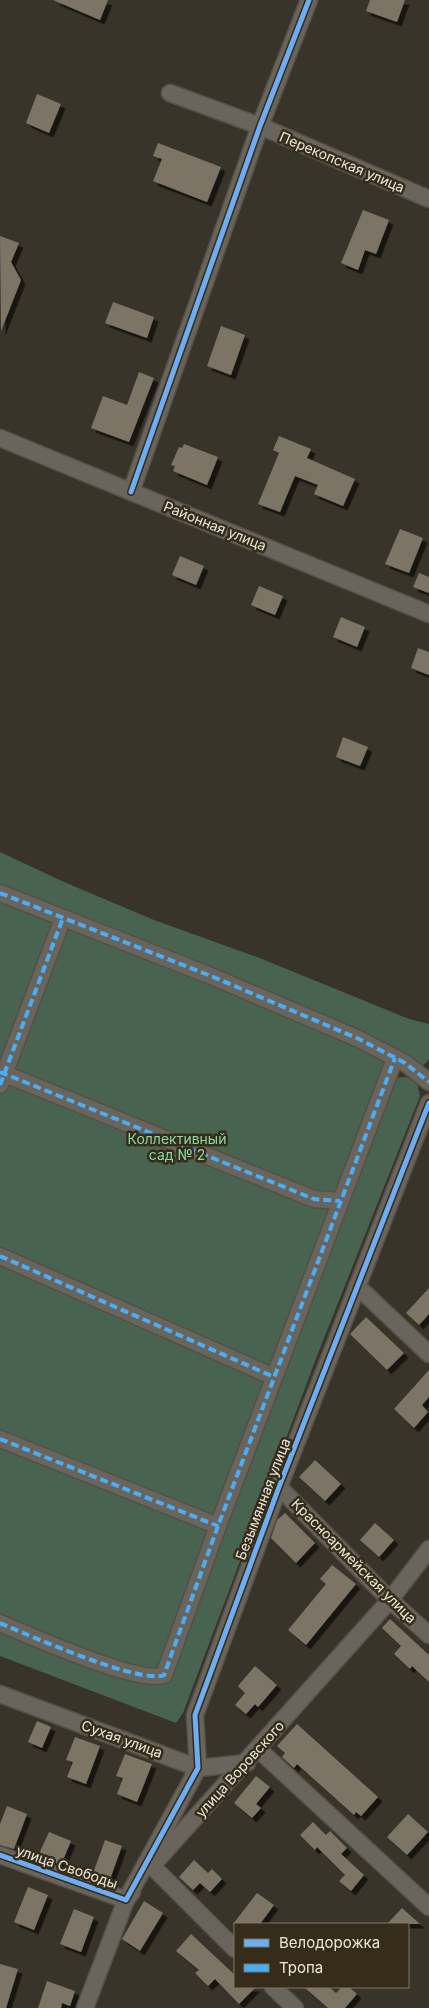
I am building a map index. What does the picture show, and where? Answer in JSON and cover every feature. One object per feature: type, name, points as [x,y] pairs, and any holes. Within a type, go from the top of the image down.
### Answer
[{"type":"street","points":[[131,492],[260,126],[309,0]]},
{"type":"street","name":"Перекопская улица","points":[[170,93],[260,126],[429,199]]},
{"type":"street","name":"Районная улица","points":[[0,438],[429,614]]},
{"type":"street","points":[[0,894],[211,976],[359,1040],[406,1063],[429,1082]]},
{"type":"street","points":[[63,918],[1,1077],[314,1199],[340,1201]]},
{"type":"street","points":[[0,1624],[94,1661],[139,1674],[164,1675],[218,1526],[395,1058]]},
{"type":"street","name":"Безымянная улица","points":[[198,1768],[195,1715],[279,1487],[429,1104]]},
{"type":"street","points":[[0,1256],[56,1279],[205,1348],[274,1377]]},
{"type":"street","points":[[357,1286],[429,1354]]},
{"type":"street","points":[[0,1440],[218,1526]]},
{"type":"street","name":"Красноармейская улица","points":[[279,1487],[390,1600],[429,1635]]},
{"type":"street","name":"улица Воровского","points":[[86,2008],[126,1900],[152,1866],[390,1600],[429,1549]]},
{"type":"street","name":"Сухая улица","points":[[0,1694],[198,1768],[246,1762]]},
{"type":"street","points":[[258,1749],[429,1907]]},
{"type":"street","points":[[126,1900],[198,1768]]},
{"type":"street","name":"улица Свободы","points":[[0,1855],[126,1900]]},
{"type":"street","points":[[152,1866],[234,1948]]},
{"type":"street","points":[[274,1988],[295,2008]]},
{"type":"green space","name":"Коллективный сад № 2","points":[[0,852],[64,882],[154,920],[262,959],[409,1019],[429,1024],[429,1059],[424,1065],[405,1058],[392,1078],[406,1077],[417,1083],[420,1096],[317,1356],[183,1713],[176,1723],[0,1656]]},
{"type":"building","points":[[53,0],[108,0],[100,20]]},
{"type":"building","points":[[370,0],[405,0],[397,22],[366,11]]},
{"type":"building","points":[[37,94],[61,104],[49,133],[26,123]]},
{"type":"building","points":[[158,143],[221,167],[207,202],[153,181],[162,159],[153,156]]},
{"type":"building","points":[[363,210],[389,220],[376,254],[365,250],[358,270],[341,263]]},
{"type":"building","points":[[0,236],[19,243],[11,262],[21,280],[1,331]]},
{"type":"building","points":[[113,302],[154,317],[147,338],[105,323]]},
{"type":"building","points":[[221,326],[245,335],[231,375],[207,366]]},
{"type":"building","points":[[139,372],[154,378],[129,442],[91,428],[103,396],[127,405]]},
{"type":"building","points":[[279,436],[311,449],[307,458],[355,479],[343,506],[314,494],[318,485],[295,476],[280,512],[258,504],[279,453],[273,450]]},
{"type":"building","points":[[184,444],[218,457],[207,485],[173,471],[175,466],[171,465],[179,447],[182,448]]},
{"type":"building","points":[[400,529],[423,538],[409,573],[385,564]]},
{"type":"building","points":[[180,556],[204,566],[196,585],[172,575]]},
{"type":"building","points":[[419,573],[429,577],[429,593],[413,587]]},
{"type":"building","points":[[259,586],[283,596],[275,615],[251,605]]},
{"type":"building","points":[[341,617],[365,627],[357,647],[333,637]]},
{"type":"building","points":[[418,648],[429,652],[429,675],[411,668]]},
{"type":"building","points":[[343,737],[368,747],[360,766],[336,757]]},
{"type":"building","points":[[429,1288],[429,1314],[419,1325],[406,1313]]},
{"type":"building","points":[[366,1317],[404,1353],[387,1370],[350,1334]]},
{"type":"building","points":[[429,1370],[429,1397],[422,1405],[428,1412],[414,1428],[394,1409]]},
{"type":"building","points":[[315,1460],[341,1484],[325,1501],[299,1477]]},
{"type":"building","points":[[285,1513],[315,1543],[296,1563],[271,1538],[277,1520]]},
{"type":"building","points":[[375,1523],[394,1540],[379,1557],[360,1540]]},
{"type":"building","points":[[332,1565],[356,1584],[306,1645],[288,1630],[326,1584],[320,1579]]},
{"type":"building","points":[[390,1619],[429,1655],[429,1682],[412,1666],[410,1669],[394,1654],[401,1646],[382,1628]]},
{"type":"building","points":[[255,1666],[277,1685],[258,1707],[255,1704],[246,1714],[235,1705],[245,1693],[238,1686]]},
{"type":"building","points":[[37,1721],[51,1727],[42,1748],[28,1742]]},
{"type":"building","points":[[297,1724],[378,1797],[361,1816],[356,1812],[354,1815],[297,1764],[294,1768],[282,1757],[285,1753],[277,1746]]},
{"type":"building","points":[[75,1737],[100,1746],[86,1784],[67,1777],[73,1762],[66,1760]]},
{"type":"building","points":[[125,1754],[152,1764],[137,1802],[117,1794],[123,1778],[116,1776]]},
{"type":"building","points":[[256,1776],[270,1787],[256,1804],[261,1808],[252,1818],[234,1803]]},
{"type":"building","points":[[7,1806],[27,1814],[14,1849],[0,1845],[0,1824]]},
{"type":"building","points":[[408,1814],[428,1832],[407,1855],[387,1837]]},
{"type":"building","points":[[313,1822],[326,1835],[330,1831],[347,1848],[341,1854],[364,1875],[351,1891],[339,1881],[345,1875],[317,1847],[315,1850],[300,1835]]},
{"type":"building","points":[[49,1832],[71,1841],[61,1865],[38,1856]]},
{"type":"building","points":[[105,1840],[122,1846],[109,1882],[92,1876]]},
{"type":"building","points":[[194,1860],[208,1873],[212,1869],[222,1879],[210,1892],[200,1883],[193,1890],[179,1877]]},
{"type":"building","points":[[28,1887],[48,1895],[34,1930],[14,1922]]},
{"type":"building","points":[[257,1893],[274,1905],[261,1923],[233,1924]]},
{"type":"building","points":[[144,1901],[163,1913],[140,1951],[122,1939]]},
{"type":"building","points":[[402,1908],[420,1924],[409,1923],[388,1923]]},
{"type":"building","points":[[74,1909],[94,1917],[81,1952],[60,1944]]},
{"type":"building","points":[[191,1934],[234,1974],[234,1988],[255,1988],[239,2004],[215,1979],[208,1986],[195,1973],[199,1970],[176,1951]]},
{"type":"building","points":[[0,1964],[18,1969],[6,2008],[0,2008]]},
{"type":"building","points":[[47,1981],[75,1991],[70,2006],[62,2003],[61,2008],[38,2008]]},
{"type":"building","points":[[305,1988],[330,1988],[336,1993],[341,1988],[350,1988],[357,1994],[345,2008],[328,2008]]},
{"type":"marked path","points":[[0,893],[211,976],[359,1039],[405,1063],[429,1082]]},
{"type":"marked path","points":[[0,1085],[63,918]]},
{"type":"marked path","points":[[0,1623],[109,1666],[151,1676],[164,1675],[218,1526],[395,1058]]},
{"type":"marked path","points":[[0,1072],[314,1199],[340,1201]]},
{"type":"marked path","points":[[0,1256],[274,1377]]},
{"type":"marked path","points":[[0,1439],[218,1526]]},
{"type":"cycle path","points":[[131,492],[260,126],[309,0]]},
{"type":"cycle path","points":[[0,1855],[126,1900],[198,1768],[195,1715],[279,1487],[429,1103]]}]
